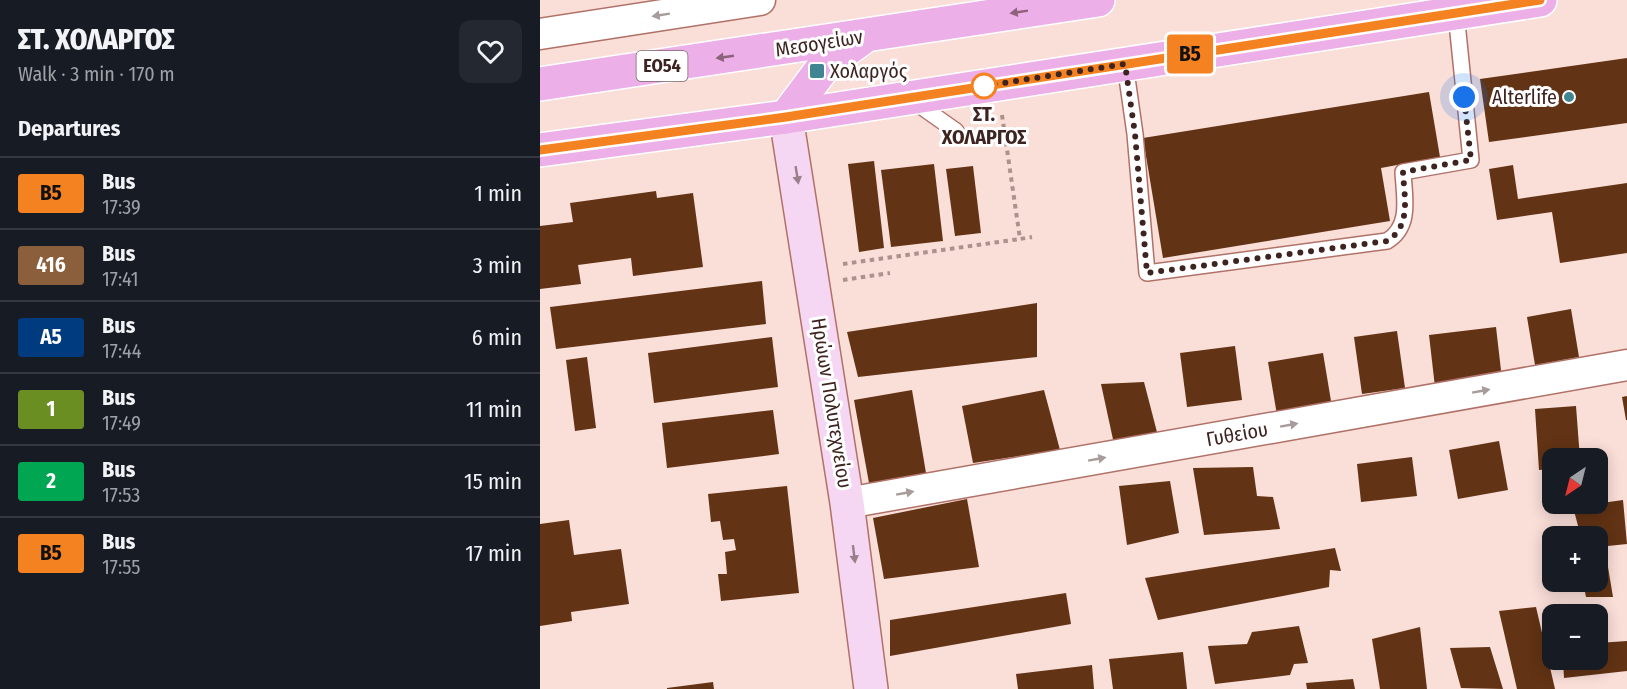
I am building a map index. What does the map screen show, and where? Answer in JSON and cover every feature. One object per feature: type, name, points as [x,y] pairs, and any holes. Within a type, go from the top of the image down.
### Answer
[{"type":"main road","name":"Μεσογείων","points":[[540,84],[1098,0]]},
{"type":"main road","points":[[540,150],[786,117],[1540,0]]},
{"type":"main road","points":[[786,117],[825,65],[867,35]]},
{"type":"street","points":[[540,34],[760,0]]},
{"type":"street","name":"Ηρώων Πολυτεχνείου","points":[[786,117],[847,503],[871,689]]},
{"type":"street","name":"Γυθείου","points":[[847,503],[1627,365]]},
{"type":"lane","points":[[1125,64],[1135,134],[1147,273],[1387,241],[1395,237],[1405,219],[1403,172],[1471,160],[1456,13]]},
{"type":"lane","points":[[909,98],[956,132]]},
{"type":"path","points":[[997,84],[1020,239]]},
{"type":"path","points":[[812,276],[1032,237]]},
{"type":"path","points":[[812,276],[890,273]]},
{"type":"building","points":[[1627,58],[1627,123],[1489,142],[1480,79]]},
{"type":"building","points":[[1429,92],[1440,157],[1381,168],[1390,221],[1163,258],[1143,138]]},
{"type":"building","points":[[874,161],[884,248],[859,252],[848,164]]},
{"type":"building","points":[[934,164],[943,241],[891,247],[881,170]]},
{"type":"building","points":[[1513,165],[1518,199],[1627,183],[1627,253],[1560,263],[1552,212],[1497,220],[1489,169]]},
{"type":"building","points":[[973,166],[981,233],[955,236],[946,169]]},
{"type":"building","points":[[656,191],[657,198],[693,193],[703,267],[633,276],[631,258],[578,265],[581,284],[540,289],[540,226],[573,222],[570,203]]},
{"type":"building","points":[[762,281],[766,324],[556,349],[550,307]]},
{"type":"building","points":[[1037,303],[1037,357],[858,377],[847,332]]},
{"type":"building","points":[[1571,309],[1579,357],[1535,365],[1527,317]]},
{"type":"building","points":[[1496,327],[1502,379],[1435,387],[1429,335]]},
{"type":"building","points":[[1397,331],[1405,388],[1362,394],[1354,337]]},
{"type":"building","points":[[772,337],[778,387],[654,403],[648,353]]},
{"type":"building","points":[[1235,346],[1242,400],[1187,407],[1180,353]]},
{"type":"building","points":[[1323,353],[1332,407],[1277,415],[1268,362]]},
{"type":"building","points":[[587,357],[596,428],[575,431],[566,360]]},
{"type":"building","points":[[1144,382],[1158,436],[1114,444],[1101,384]]},
{"type":"building","points":[[912,390],[926,473],[869,483],[854,400]]},
{"type":"building","points":[[1044,390],[1060,450],[973,463],[962,406]]},
{"type":"building","points":[[1627,396],[1627,420],[1626,420],[1622,397]]},
{"type":"building","points":[[1576,406],[1579,448],[1542,448],[1542,470],[1539,470],[1535,409]]},
{"type":"building","points":[[773,410],[779,454],[667,468],[662,423]]},
{"type":"building","points":[[1499,441],[1508,490],[1458,499],[1449,450]]},
{"type":"building","points":[[1412,457],[1417,496],[1361,502],[1357,464]]},
{"type":"building","points":[[1253,467],[1257,496],[1273,497],[1280,529],[1204,535],[1193,468]]},
{"type":"building","points":[[1170,481],[1179,533],[1127,545],[1119,486]]},
{"type":"building","points":[[787,486],[799,593],[721,601],[718,574],[727,574],[725,552],[736,550],[734,539],[723,540],[720,521],[711,522],[708,494]]},
{"type":"building","points":[[967,499],[979,567],[884,579],[873,518]]},
{"type":"building","points":[[1623,500],[1627,544],[1608,546],[1608,526],[1578,526],[1575,514],[1608,514],[1608,502]]},
{"type":"building","points":[[569,520],[574,555],[621,549],[629,604],[571,612],[572,621],[540,626],[540,524]]},
{"type":"building","points":[[1335,548],[1341,571],[1330,570],[1329,587],[1158,620],[1145,578]]},
{"type":"building","points":[[1608,567],[1613,597],[1586,597],[1585,592],[1608,592]]},
{"type":"building","points":[[1066,593],[1071,624],[890,656],[890,620]]},
{"type":"building","points":[[1536,607],[1542,633],[1542,670],[1551,670],[1555,689],[1517,689],[1499,611]]},
{"type":"building","points":[[1299,626],[1308,663],[1294,664],[1290,675],[1215,684],[1208,646],[1247,644],[1252,632]]},
{"type":"building","points":[[1420,627],[1427,689],[1380,689],[1372,639]]},
{"type":"building","points":[[1627,641],[1627,671],[1564,678],[1564,670],[1608,670],[1608,642]]},
{"type":"building","points":[[1490,647],[1503,689],[1461,688],[1450,648]]},
{"type":"building","points":[[1183,652],[1187,689],[1113,689],[1109,659]]},
{"type":"building","points":[[1092,665],[1094,689],[1018,689],[1016,674]]},
{"type":"building","points":[[1353,679],[1355,689],[1307,689],[1306,683]]},
{"type":"building","points":[[713,682],[714,689],[667,689],[667,688]]},
{"type":"bus line","name":"Β5","points":[[540,150],[786,117],[1540,0]]},
{"type":"place","name":"Χολαργός","points":[[817,71]]},
{"type":"place","name":"ΣΤ. ΧΟΛΑΡΓΟΣ","points":[[984,86]]},
{"type":"place","name":"Alterlife","points":[[1569,97]]},
{"type":"route","points":[[984,86],[1125,64],[1135,134],[1147,273],[1387,241],[1395,237],[1405,219],[1403,172],[1471,160],[1464,97]]}]
